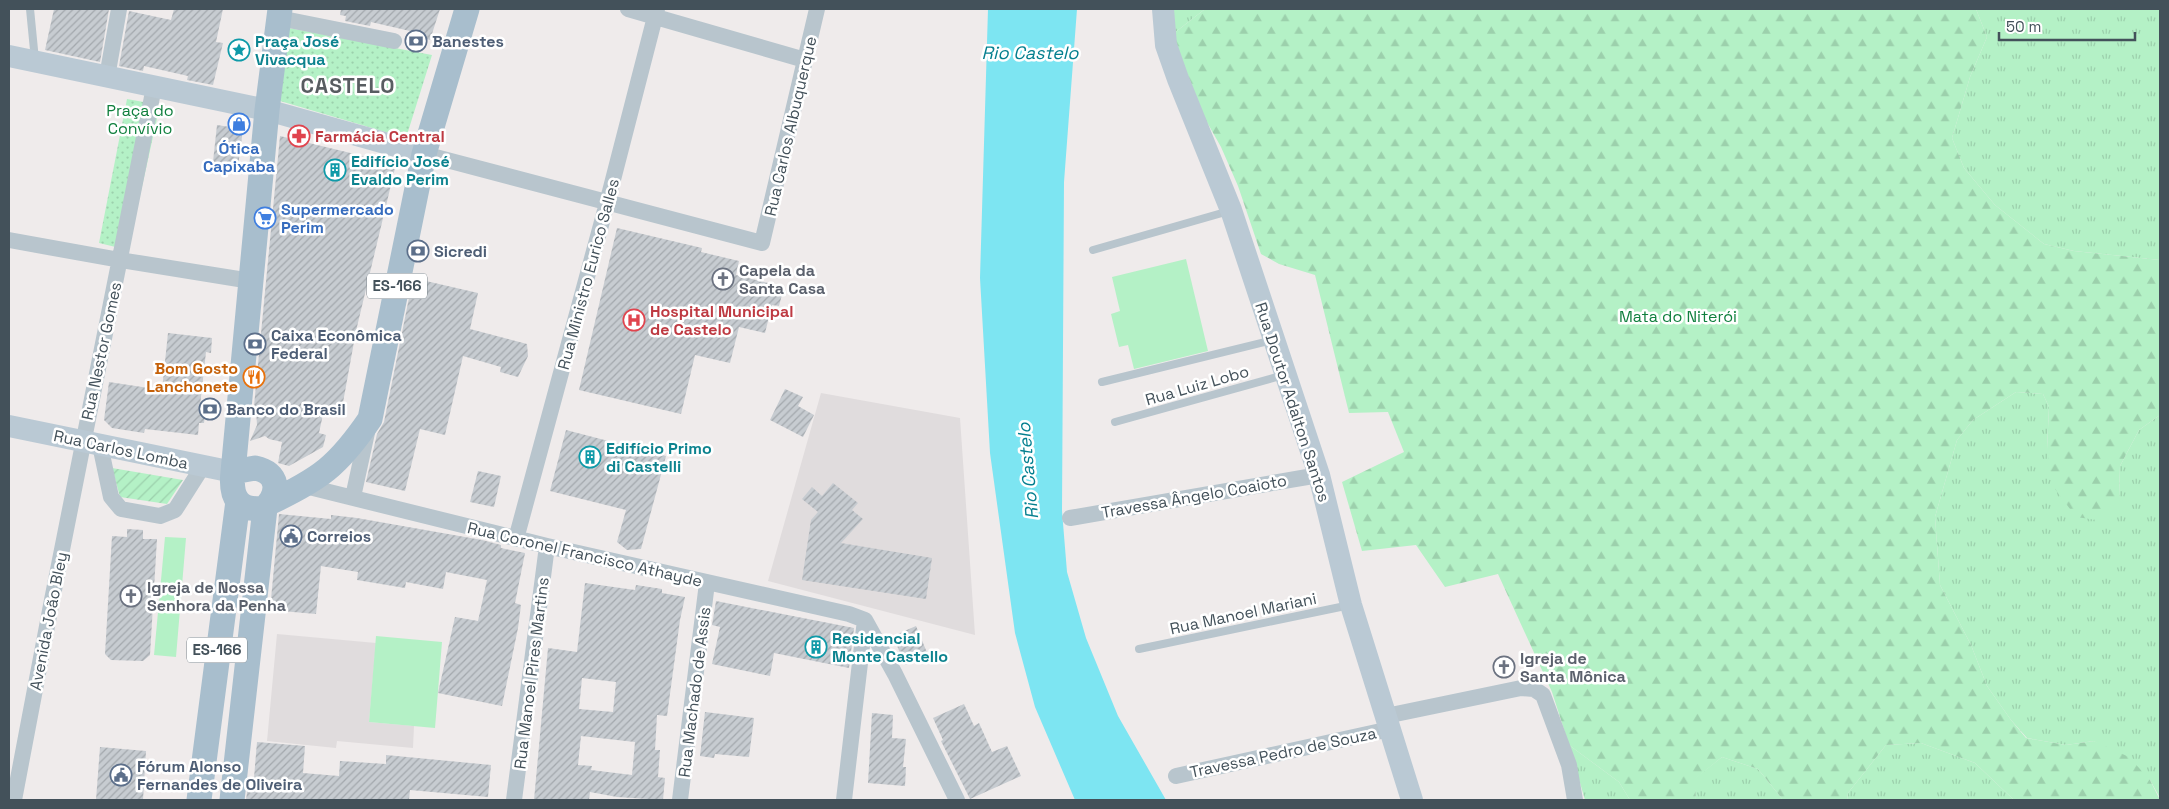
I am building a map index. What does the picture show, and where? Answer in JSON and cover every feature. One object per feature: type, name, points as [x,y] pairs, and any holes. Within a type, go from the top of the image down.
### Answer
[{"type":"main road","name":"ES-166","points":[[370,419],[424,154],[467,9]]},
{"type":"main road","name":"Rua Doutor Adalton Santos","points":[[1163,9],[1166,45],[1231,210],[1319,475],[1352,605],[1412,800]]},
{"type":"main road","points":[[280,13],[267,110],[233,472],[232,490],[238,501],[248,508],[267,506],[305,486],[327,471],[345,453],[370,419]]},
{"type":"main road","points":[[9,56],[267,110],[424,154]]},
{"type":"main road","name":"Rua Carlos Lomba","points":[[9,426],[233,472]]},
{"type":"main road","points":[[233,472],[255,468],[268,473],[275,485],[273,498],[267,506]]},
{"type":"main road","name":"ES-166","points":[[199,800],[238,501]]},
{"type":"main road","name":"ES-166","points":[[232,800],[267,506]]},
{"type":"main road","points":[[214,678],[246,681]]},
{"type":"street","points":[[107,77],[120,9]]},
{"type":"street","points":[[628,9],[656,13],[806,60]]},
{"type":"street","name":"Rua Carlos Albuquerque","points":[[607,203],[762,243],[817,9]]},
{"type":"street","points":[[280,13],[394,41]]},
{"type":"street","name":"Rua Ministro Eurico Salles","points":[[516,539],[607,203],[656,13]]},
{"type":"street","points":[[120,260],[154,87]]},
{"type":"street","points":[[424,154],[607,203]]},
{"type":"street","points":[[9,240],[251,281]]},
{"type":"street","name":"Rua Nestor Gomes","points":[[91,443],[120,260]]},
{"type":"street","points":[[353,497],[370,419]]},
{"type":"street","points":[[91,443],[111,497],[122,509],[160,516],[175,510],[203,466]]},
{"type":"street","name":"Avenida João Bley","points":[[14,800],[91,443]]},
{"type":"street","name":"Travessa Ângelo Coaioto","points":[[1070,518],[1319,475]]},
{"type":"street","name":"Rua Coronel Francisco Athayde","points":[[305,486],[516,539],[849,614],[865,620]]},
{"type":"street","name":"Rua Manoel Pires Martins","points":[[514,800],[547,546]]},
{"type":"street","name":"Rua Machado de Assis","points":[[680,800],[707,583]]},
{"type":"street","points":[[844,800],[865,620]]},
{"type":"street","points":[[865,620],[895,674],[957,800]]},
{"type":"street","name":"Travessa Pedro de Souza","points":[[1176,776],[1521,688],[1534,689],[1543,695],[1569,765],[1575,800]]},
{"type":"lane","points":[[30,9],[35,62]]},
{"type":"lane","points":[[1093,250],[1231,210]]},
{"type":"lane","points":[[1102,382],[1274,340]]},
{"type":"lane","name":"Rua Luiz Lobo","points":[[1115,422],[1286,374]]},
{"type":"lane","name":"Rua Manoel Mariani","points":[[1139,649],[1352,605]]},
{"type":"shaded area","points":[[821,393],[960,418],[975,635],[768,581]]},
{"type":"shaded area","points":[[277,634],[376,643],[369,722],[414,726],[413,748],[337,741],[336,748],[267,741]]},
{"type":"green space","points":[[1169,9],[1205,9],[1173,34]]},
{"type":"green space","name":"Mata do Niterói","points":[[1205,9],[1976,9],[1987,37],[1970,77],[1952,138],[1964,168],[1995,205],[2044,244],[2074,251],[2160,260],[2160,415],[2139,430],[2120,466],[2119,498],[2104,521],[2076,517],[2052,485],[2047,449],[2049,407],[2043,394],[2016,392],[1973,420],[1957,440],[1935,517],[1940,585],[1971,645],[1987,686],[2026,738],[2066,745],[2094,741],[2129,757],[2150,780],[2160,800],[2014,800],[1975,763],[1921,743],[1886,745],[1848,793],[1847,800],[1783,800],[1758,769],[1722,757],[1695,779],[1696,800],[1630,800],[1619,782],[1569,745],[1552,692],[1498,574],[1445,587],[1416,545],[1362,551],[1342,482],[1404,452],[1388,412],[1349,413],[1315,275],[1279,264],[1261,254],[1238,186],[1221,147],[1195,101],[1173,34]]},
{"type":"green space","points":[[1976,9],[2160,9],[2160,260],[2074,251],[2044,244],[1995,205],[1964,168],[1952,138],[1970,77],[1987,37]]},
{"type":"green space","points":[[289,28],[432,55],[406,138],[280,101]]},
{"type":"green space","name":"Praça do Convívio","points":[[127,99],[160,105],[128,250],[99,243]]},
{"type":"green space","points":[[1186,259],[1208,351],[1134,369],[1128,345],[1119,347],[1111,314],[1120,311],[1112,277]]},
{"type":"green space","points":[[2016,392],[2043,394],[2049,407],[2047,449],[2119,498],[2120,466],[2139,430],[2160,415],[2160,798],[2150,780],[2094,741],[2066,745],[2027,738],[2011,720],[1987,686],[1971,645],[1940,585],[1935,517],[1957,440],[1973,420]]},
{"type":"green space","points":[[112,468],[183,480],[167,504],[120,497]]},
{"type":"green space","points":[[165,537],[186,538],[176,657],[154,655]]},
{"type":"green space","points":[[376,636],[442,642],[435,728],[369,722]]},
{"type":"green space","points":[[1921,743],[1975,763],[2014,800],[1847,800],[1848,793],[1886,745]]},
{"type":"green space","points":[[1569,745],[1619,782],[1630,800],[1585,800]]},
{"type":"green space","points":[[1722,757],[1758,769],[1783,800],[1696,800],[1694,779]]},
{"type":"water","name":"Rio Castelo","points":[[988,9],[1077,9],[1064,182],[1062,511],[1067,572],[1086,638],[1118,716],[1166,800],[1075,800],[1035,707],[1015,633],[990,453],[980,278]]},
{"type":"building","points":[[54,9],[109,9],[100,62],[45,50]]},
{"type":"building","points":[[174,9],[223,9],[216,42],[223,43],[213,85],[187,80],[188,76],[144,66],[143,71],[119,66],[129,11],[171,20]]},
{"type":"building","points":[[341,9],[440,9],[430,40],[409,34],[410,31],[371,22],[370,26],[345,21],[346,16],[340,15]]},
{"type":"building","points":[[217,125],[243,129],[237,174],[212,171]]},
{"type":"building","points":[[280,136],[396,164],[356,331],[342,408],[325,405],[319,433],[326,435],[323,447],[289,466],[278,463],[282,442],[265,436],[250,441],[257,425],[254,406]]},
{"type":"building","name":"Hospital Municipal de Castelo","points":[[617,228],[702,248],[701,252],[739,261],[736,275],[784,287],[779,306],[772,305],[765,333],[739,327],[730,363],[695,355],[681,414],[579,390]]},
{"type":"building","points":[[413,278],[478,293],[470,329],[527,344],[528,356],[518,377],[500,372],[501,367],[463,356],[445,435],[420,429],[405,491],[366,482],[377,434],[384,422]]},
{"type":"building","points":[[168,333],[212,338],[211,353],[206,352],[200,406],[206,407],[204,423],[199,423],[198,435],[145,429],[144,433],[112,428],[104,420],[109,382],[162,390]]},
{"type":"building","points":[[785,389],[803,397],[798,406],[814,415],[803,437],[770,420]]},
{"type":"building","points":[[566,430],[666,456],[641,549],[627,550],[617,542],[626,510],[550,491]]},
{"type":"building","points":[[478,471],[501,476],[494,507],[470,502]]},
{"type":"building","points":[[833,483],[858,503],[852,510],[863,519],[841,543],[932,558],[926,599],[802,580],[811,520],[818,512],[802,499],[812,487],[822,496]]},
{"type":"building","points":[[279,514],[331,519],[331,515],[357,518],[482,540],[501,545],[501,548],[525,553],[515,603],[521,605],[518,628],[502,706],[438,693],[455,617],[478,621],[487,580],[446,572],[443,589],[406,582],[405,588],[357,580],[358,572],[321,566],[316,614],[270,610]]},
{"type":"building","name":"Igreja de Nossa Senhora da Penha","points":[[127,529],[143,530],[143,539],[157,539],[150,655],[143,661],[111,660],[105,654],[112,536],[127,537]]},
{"type":"building","points":[[585,583],[635,590],[636,585],[662,589],[662,593],[685,597],[680,620],[667,716],[657,715],[655,750],[660,750],[658,777],[665,778],[663,800],[617,797],[590,792],[589,800],[534,800],[548,648],[577,652]],"holes":[[[582,678],[616,682],[613,712],[579,709]],[[581,736],[635,742],[632,775],[591,770],[592,766],[578,765]]]},
{"type":"building","points":[[716,601],[854,628],[849,668],[774,653],[770,676],[712,664],[720,627],[712,625]]},
{"type":"building","points":[[916,626],[928,655],[905,665],[893,636]]},
{"type":"building","points":[[964,704],[974,726],[979,723],[992,752],[1007,746],[1021,776],[970,799],[941,741],[943,740],[933,718]]},
{"type":"building","points":[[705,712],[754,718],[749,757],[715,754],[714,758],[700,756]]},
{"type":"building","points":[[872,713],[893,715],[892,738],[906,739],[903,767],[906,767],[905,786],[868,783]]},
{"type":"building","points":[[257,742],[305,746],[303,773],[339,776],[340,761],[386,764],[386,755],[491,765],[488,797],[410,790],[409,800],[246,800],[249,778],[254,778]]},
{"type":"building","name":"Fórum Alonso Fernandes de Oliveira","points":[[100,747],[146,751],[143,800],[96,800]]},
{"type":"place","name":"Banestes","points":[[416,41]]},
{"type":"place","name":"Praça José Vivacqua","points":[[239,50]]},
{"type":"place","name":"Ótica Capixaba","points":[[239,124]]},
{"type":"place","name":"Farmácia Central","points":[[299,136]]},
{"type":"place","name":"Edifício José Evaldo Perim","points":[[335,170]]},
{"type":"place","name":"Supermercado Perim","points":[[265,218]]},
{"type":"place","name":"Sicredi","points":[[418,251]]},
{"type":"place","name":"Capela da Santa Casa","points":[[723,279]]},
{"type":"place","name":"Hospital Municipal de Castelo","points":[[634,320]]},
{"type":"place","name":"Caixa Econômica Federal","points":[[255,344]]},
{"type":"place","name":"Bom Gosto Lanchonete","points":[[254,377]]},
{"type":"place","name":"Banco do Brasil","points":[[210,409]]},
{"type":"place","name":"Edifício Primo di Castelli","points":[[590,457]]},
{"type":"place","name":"Correios","points":[[291,536]]},
{"type":"place","name":"Igreja de Nossa Senhora da Penha","points":[[131,596]]},
{"type":"place","name":"Residencial Monte Castello","points":[[816,647]]},
{"type":"place","name":"Igreja de Santa Mônica","points":[[1504,667]]},
{"type":"place","name":"Fórum Alonso Fernandes de Oliveira","points":[[121,775]]},
{"type":"district","name":"CASTELO","points":[[348,86]]}]
